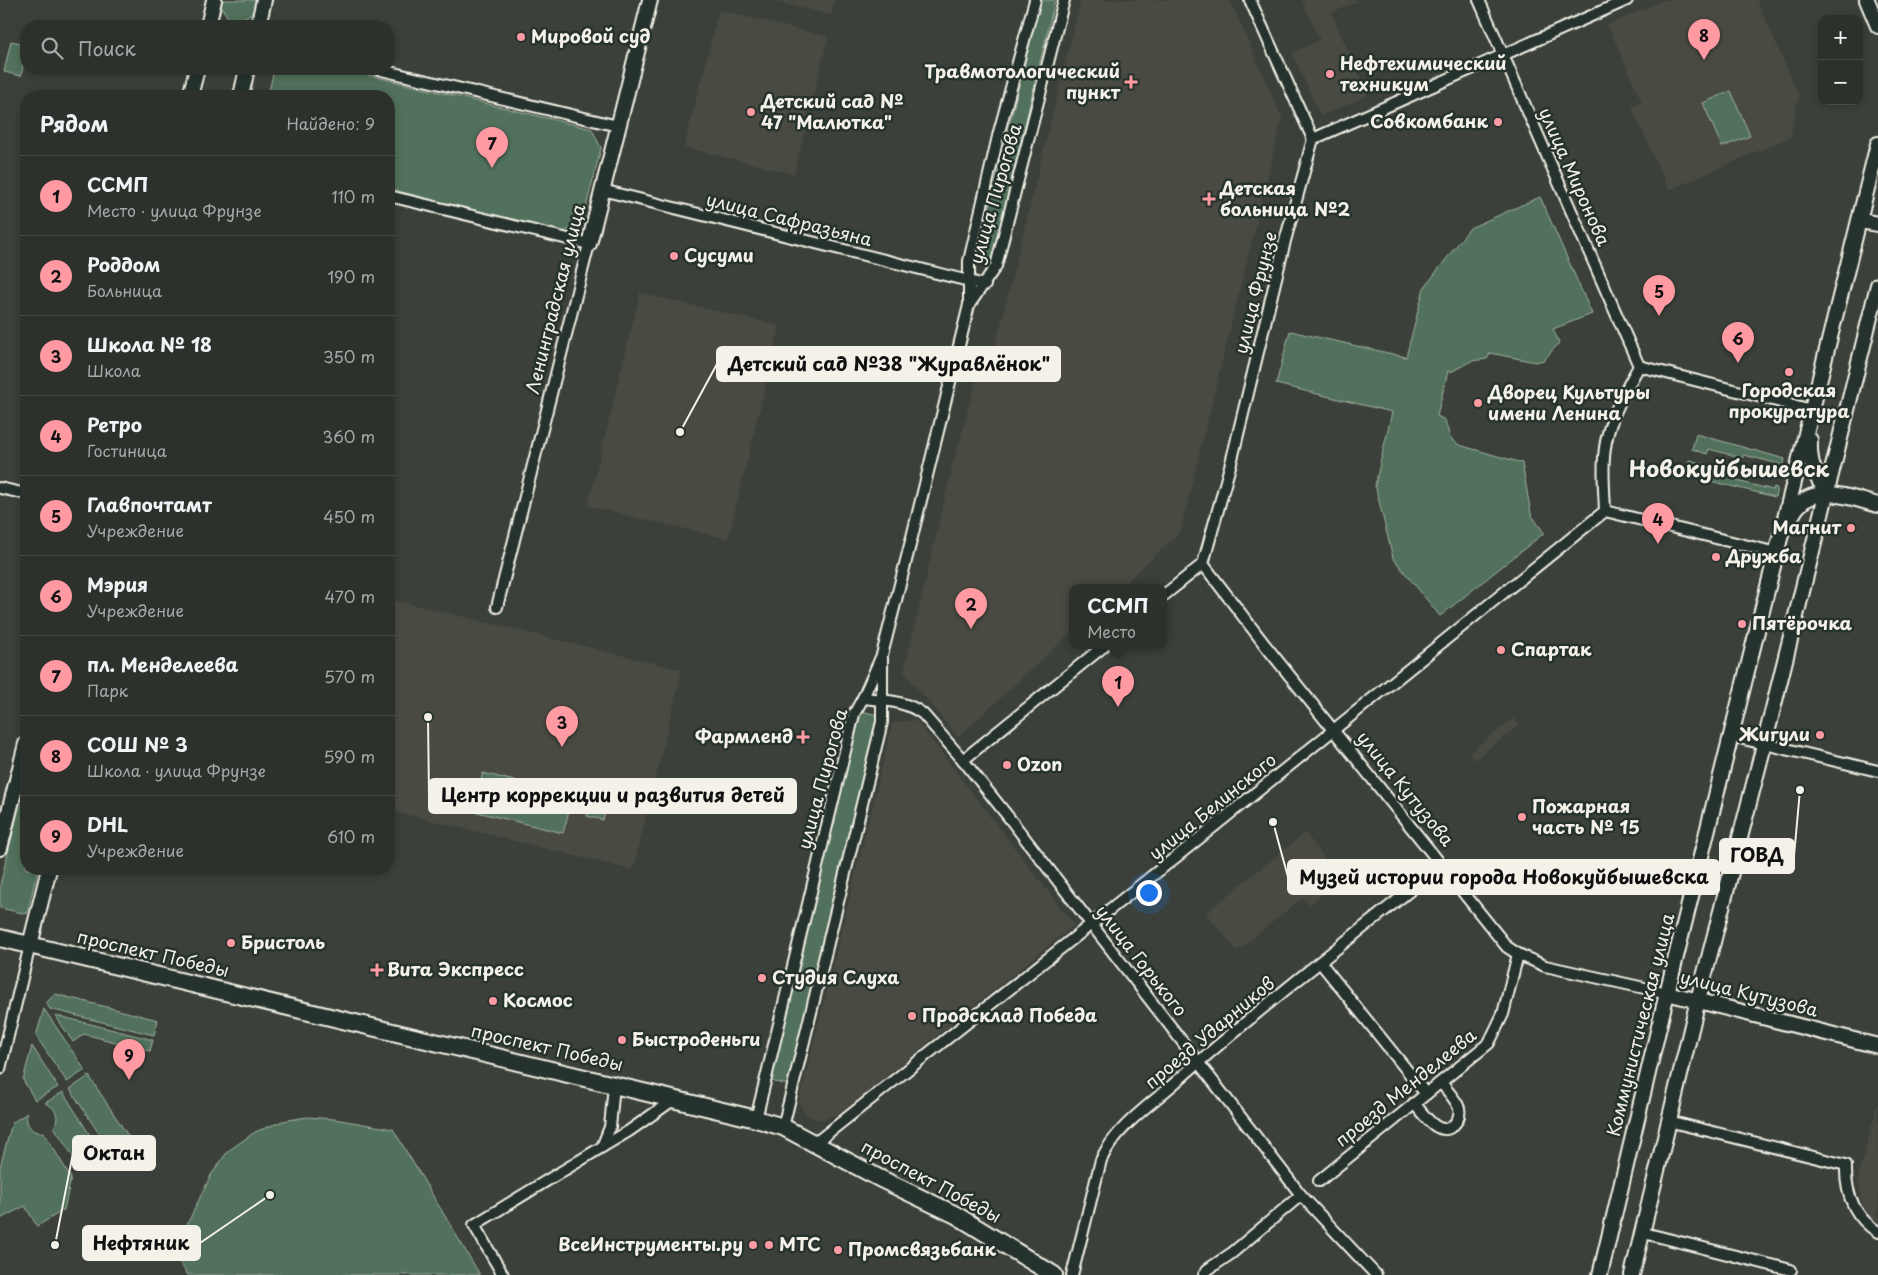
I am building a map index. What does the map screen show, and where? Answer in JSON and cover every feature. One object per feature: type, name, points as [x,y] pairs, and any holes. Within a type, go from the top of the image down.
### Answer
[{"type":"main road","points":[[209,20],[214,0]]},
{"type":"main road","points":[[259,20],[264,0]]},
{"type":"main road","name":"Ленинградская улица","points":[[589,244],[650,0]]},
{"type":"main road","points":[[1867,0],[1878,26]]},
{"type":"main road","points":[[192,90],[195,75]]},
{"type":"main road","points":[[242,90],[246,75]]},
{"type":"main road","name":"Коммунистическая улица","points":[[1600,1275],[1667,993],[1878,144]]},
{"type":"main road","points":[[1860,221],[1878,224]]},
{"type":"main road","points":[[1632,1275],[1644,1233],[1668,1121],[1698,1000],[1764,744],[1878,285]]},
{"type":"main road","points":[[1812,410],[1809,454],[1815,475],[1827,493]]},
{"type":"main road","points":[[1777,553],[1795,508],[1807,498],[1827,493],[1878,505]]},
{"type":"main road","points":[[0,848],[20,768]]},
{"type":"main road","points":[[30,945],[47,875]]},
{"type":"main road","name":"проспект Победы","points":[[0,938],[783,1127],[879,1178],[956,1215],[1054,1275]]},
{"type":"main road","name":"улица Кутузова","points":[[1667,993],[1878,1046]]},
{"type":"street","name":"улица Пирогова","points":[[756,1119],[854,714],[882,655],[969,305],[969,261],[999,132],[1035,0]]},
{"type":"street","name":"улица Пирогова","points":[[969,305],[985,285],[996,266],[1064,0]]},
{"type":"street","points":[[1250,0],[1313,139],[1626,0]]},
{"type":"street","name":"улица Миронова","points":[[1479,0],[1639,366]]},
{"type":"street","points":[[395,73],[618,126]]},
{"type":"street","name":"улица Фрунзе","points":[[1202,564],[1232,459],[1283,250],[1313,139]]},
{"type":"street","name":"улица Сафразьяна","points":[[602,190],[985,285]]},
{"type":"street","points":[[395,197],[589,244]]},
{"type":"street","name":"Ленинградская улица","points":[[497,607],[589,244]]},
{"type":"street","points":[[1777,553],[1605,511],[1604,468],[1608,434],[1620,402],[1639,366],[1812,410]]},
{"type":"street","points":[[0,488],[20,493]]},
{"type":"street","name":"улица Белинского","points":[[814,1144],[1091,925],[1605,511]]},
{"type":"street","points":[[1167,593],[1202,564]]},
{"type":"street","name":"улица Кутузова","points":[[1202,564],[1264,645],[1507,947],[1545,966],[1667,993]]},
{"type":"street","points":[[963,760],[1100,649]]},
{"type":"street","points":[[783,1127],[882,722],[882,655]]},
{"type":"street","name":"улица Горького","points":[[863,698],[903,704],[915,708],[923,714],[963,760],[1301,1195],[1376,1275]]},
{"type":"street","points":[[1731,736],[1878,770]]},
{"type":"street","name":"проезд Ударников","points":[[1072,1275],[1101,1160],[1107,1146],[1119,1132],[1198,1061],[1442,864]]},
{"type":"street","points":[[0,1069],[30,945]]},
{"type":"street","name":"проезд Менделеева","points":[[1319,1181],[1489,1043],[1503,1014],[1518,954]]},
{"type":"street","points":[[1320,962],[1426,1094]]},
{"type":"street","points":[[1414,1103],[1432,1125],[1437,1128],[1448,1128],[1453,1125],[1459,1116],[1458,1105],[1441,1082]]},
{"type":"street","points":[[602,1147],[610,1127],[614,1085]]},
{"type":"street","points":[[503,1275],[474,1226],[629,1131],[673,1100]]},
{"type":"street","points":[[1668,1121],[1846,1165],[1846,1180],[1850,1201],[1865,1224],[1878,1232]]},
{"type":"street","points":[[1204,1275],[1207,1270],[1232,1253],[1301,1195]]},
{"type":"street","points":[[1644,1233],[1791,1270]]},
{"type":"shaded area","points":[[770,0],[835,0],[831,15]]},
{"type":"shaded area","points":[[1081,0],[1230,0],[1282,118],[1180,532],[1124,584],[1069,584],[1069,635],[958,737],[904,672],[950,476],[985,348],[994,351]]},
{"type":"shaded area","name":"Нефтехимический техникум","points":[[1302,0],[1360,0],[1331,13],[1368,95],[1321,116],[1292,53],[1320,40]]},
{"type":"shaded area","points":[[1665,0],[1757,0],[1799,96],[1790,137],[1669,190],[1632,107],[1642,102],[1608,25]]},
{"type":"shaded area","name":"Детский сад № 47 \"Малютка\"","points":[[719,10],[828,37],[794,174],[684,147]]},
{"type":"shaded area","points":[[640,293],[780,326],[728,539],[588,506]]},
{"type":"shaded area","points":[[395,600],[682,670],[633,870],[395,811]]},
{"type":"shaded area","points":[[1514,718],[1519,725],[1474,760],[1469,753]]},
{"type":"shaded area","points":[[916,720],[1074,925],[842,1112],[821,1120],[806,1115],[799,1102],[893,723]]},
{"type":"shaded area","points":[[1305,833],[1341,879],[1309,905],[1302,898],[1237,951],[1206,913]]},
{"type":"shaded area","points":[[1878,1102],[1878,1223],[1862,1204],[1858,1177]]},
{"type":"green space","points":[[221,0],[256,0],[253,13],[240,20],[229,20],[220,5]]},
{"type":"green space","points":[[1040,0],[1055,0],[992,261],[977,257]]},
{"type":"green space","points":[[11,41],[20,43],[21,76],[4,72]]},
{"type":"green space","points":[[273,75],[368,75],[592,129],[601,148],[582,223],[564,232],[395,190],[395,90],[269,90]]},
{"type":"green space","points":[[1731,91],[1750,136],[1722,147],[1703,103]]},
{"type":"green space","points":[[1540,197],[1592,314],[1553,329],[1559,343],[1544,360],[1535,362],[1490,353],[1487,359],[1471,361],[1451,372],[1448,371],[1437,416],[1445,420],[1450,438],[1459,445],[1522,463],[1531,514],[1544,533],[1440,616],[1393,558],[1375,485],[1392,412],[1276,384],[1290,331],[1406,357],[1424,288],[1470,228]]},
{"type":"green space","points":[[1696,434],[1785,459],[1782,468],[1779,467],[1779,464],[1744,455],[1742,458],[1709,449],[1707,454],[1692,449]]},
{"type":"green space","points":[[1689,460],[1705,464],[1703,470],[1737,478],[1737,481],[1773,490],[1774,487],[1777,488],[1775,497],[1686,475]]},
{"type":"green space","points":[[858,710],[877,715],[788,1085],[771,1081]]},
{"type":"green space","points":[[483,773],[573,796],[563,833],[473,811]]},
{"type":"green space","points":[[594,788],[610,792],[603,820],[587,816]]},
{"type":"green space","points":[[20,804],[20,875],[37,875],[27,914],[0,908],[0,885]]},
{"type":"green space","points":[[55,994],[158,1020],[154,1035],[50,1009],[46,1003]]},
{"type":"green space","points":[[44,1009],[85,1070],[67,1082],[36,1036]]},
{"type":"green space","points":[[55,1015],[153,1040],[150,1051],[84,1034],[73,1042]]},
{"type":"green space","points":[[32,1046],[58,1087],[35,1100],[23,1080]]},
{"type":"green space","points":[[89,1076],[130,1139],[111,1152],[70,1089]]},
{"type":"green space","points":[[63,1092],[93,1140],[85,1145],[95,1162],[82,1170],[54,1127],[57,1119],[56,1113],[52,1107],[45,1103]]},
{"type":"green space","points":[[27,1113],[27,1121],[32,1130],[44,1132],[71,1178],[64,1210],[37,1226],[25,1206],[0,1219],[0,1167],[12,1123]]},
{"type":"green space","points":[[307,1117],[334,1119],[393,1129],[480,1275],[188,1275],[180,1263],[178,1243],[211,1175],[228,1151],[255,1132],[283,1121]]},
{"type":"place","name":"Мировой суд","points":[[521,37]]},
{"type":"place","name":"СОШ № 3","points":[[1704,60]]},
{"type":"place","name":"Нефтехимический техникум","points":[[1330,74]]},
{"type":"place","name":"Травмотологический пункт","points":[[1131,82]]},
{"type":"place","name":"Детский сад № 47 \"Малютка\"","points":[[751,112]]},
{"type":"place","name":"Совкомбанк","points":[[1498,122]]},
{"type":"place","name":"пл. Менделеева","points":[[492,168]]},
{"type":"place","name":"Детская больница №2","points":[[1209,199]]},
{"type":"place","name":"Сусуми","points":[[674,256]]},
{"type":"place","name":"Главпочтамт","points":[[1659,316]]},
{"type":"place","name":"Мэрия","points":[[1738,363]]},
{"type":"place","name":"Городская прокуратура","points":[[1789,372]]},
{"type":"place","name":"Дворец Культуры имени Ленина","points":[[1478,403]]},
{"type":"place","name":"Детский сад №38 \"Журавлёнок\"","points":[[680,432]]},
{"type":"place","name":"Магнит","points":[[1851,528]]},
{"type":"place","name":"Ретро","points":[[1658,544]]},
{"type":"place","name":"Дружба","points":[[1716,557]]},
{"type":"place","name":"Пятёрочка","points":[[1742,624]]},
{"type":"place","name":"Роддом","points":[[971,629]]},
{"type":"place","name":"Спартак","points":[[1501,650]]},
{"type":"place","name":"ССМП","points":[[1118,707]]},
{"type":"place","name":"Центр коррекции и развития детей","points":[[428,717]]},
{"type":"place","name":"Жигули","points":[[1820,735]]},
{"type":"place","name":"Фармленд","points":[[803,737]]},
{"type":"place","name":"Школа № 18","points":[[562,747]]},
{"type":"place","name":"Ozon","points":[[1007,765]]},
{"type":"place","name":"ГОВД","points":[[1800,790]]},
{"type":"place","name":"Пожарная часть № 15","points":[[1522,817]]},
{"type":"place","name":"Музей истории города Новокуйбышевска","points":[[1273,822]]},
{"type":"place","name":"Бристоль","points":[[231,943]]},
{"type":"place","name":"Вита Экспресс","points":[[377,970]]},
{"type":"place","name":"Студия Слуха","points":[[762,978]]},
{"type":"place","name":"Космос","points":[[493,1001]]},
{"type":"place","name":"Продсклад Победа","points":[[912,1016]]},
{"type":"place","name":"Быстроденьги","points":[[622,1040]]},
{"type":"place","name":"DHL","points":[[129,1080]]},
{"type":"place","name":"Нефтяник","points":[[270,1195]]},
{"type":"place","name":"Октан","points":[[55,1245]]},
{"type":"place","name":"ВсеИнструменты.ру","points":[[753,1245]]},
{"type":"place","name":"МТС","points":[[769,1245]]},
{"type":"place","name":"Промсвязьбанк","points":[[838,1250]]},
{"type":"district","name":"Новокуйбышевск","points":[[1729,469]]}]
